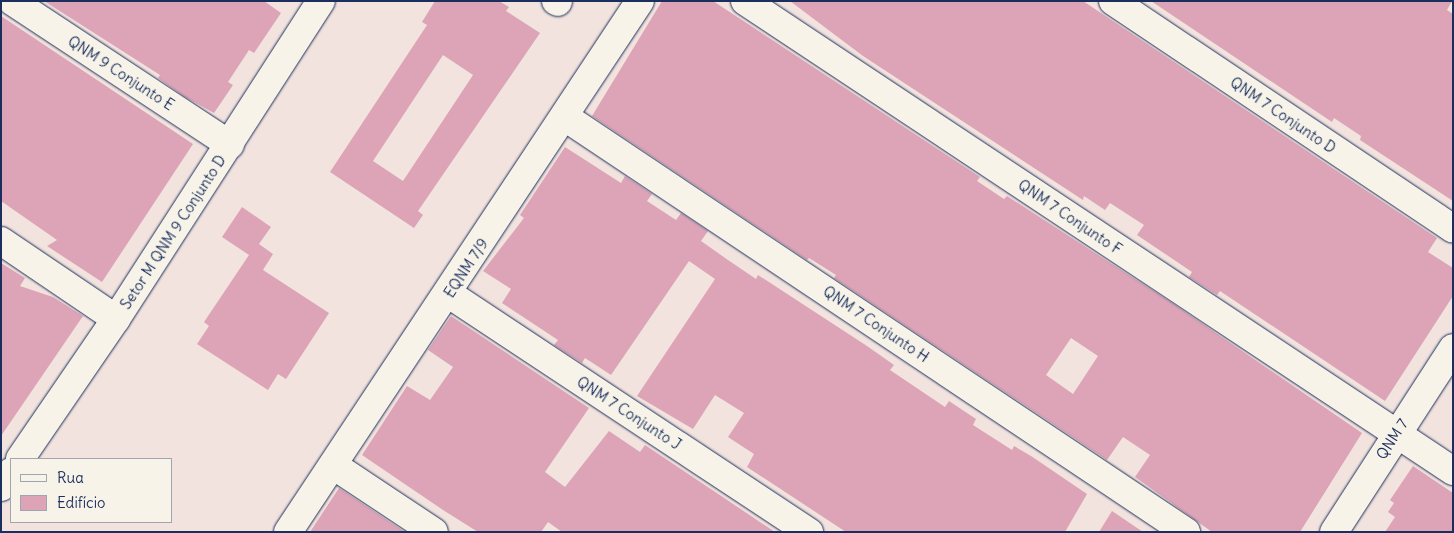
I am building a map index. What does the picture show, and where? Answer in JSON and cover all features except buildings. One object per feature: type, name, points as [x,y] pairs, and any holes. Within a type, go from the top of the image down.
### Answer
[{"type":"street","name":"QNM 9 Conjunto E","points":[[12,1],[230,145]]},
{"type":"street","name":"Setor M QNM 9 Conjunto D","points":[[21,458],[230,145],[321,1]]},
{"type":"street","name":"EQNM 7/9","points":[[288,532],[449,294],[640,1]]},
{"type":"street","name":"QNM 7 Conjunto F","points":[[745,1],[1453,471]]},
{"type":"street","name":"QNM 7 Conjunto D","points":[[1113,1],[1453,229]]},
{"type":"street","name":"QNM 7 Conjunto H","points":[[565,117],[1186,532]]},
{"type":"street","points":[[1,241],[116,318]]},
{"type":"street","name":"QNM 7 Conjunto J","points":[[449,294],[809,532]]},
{"type":"street","name":"QNM 7","points":[[1334,532],[1395,433],[1453,348]]},
{"type":"street","points":[[333,465],[434,532]]}]
